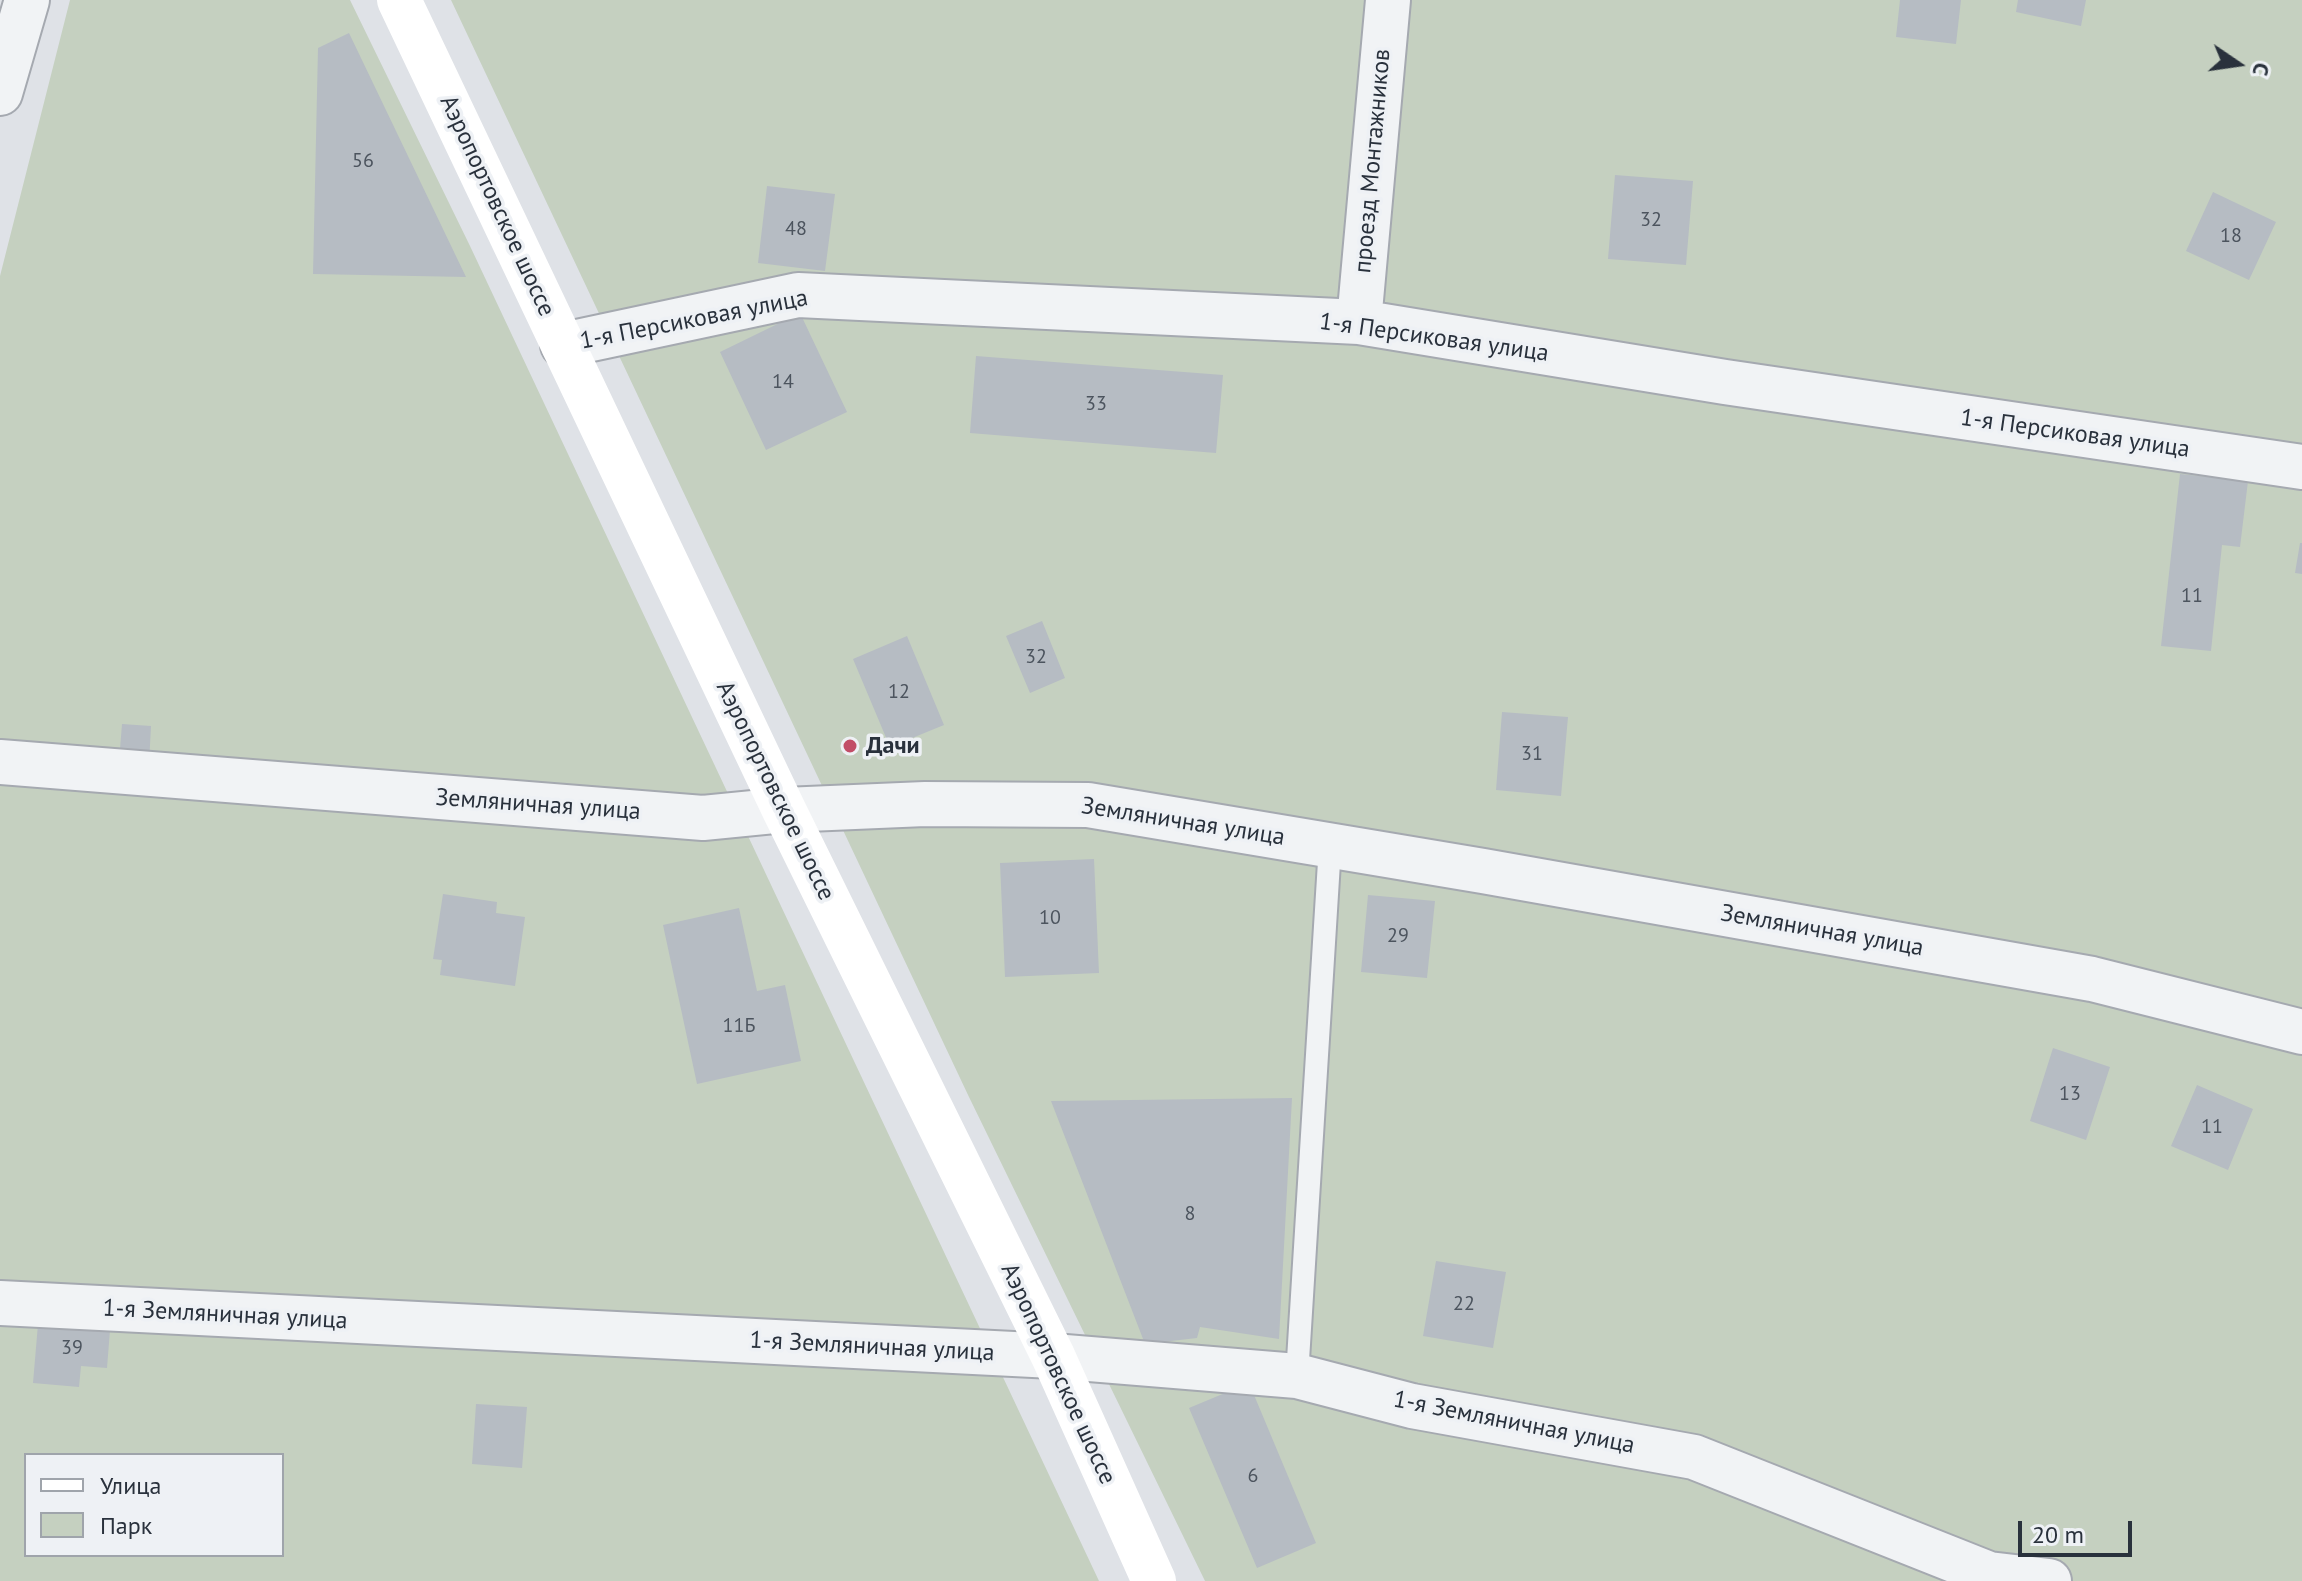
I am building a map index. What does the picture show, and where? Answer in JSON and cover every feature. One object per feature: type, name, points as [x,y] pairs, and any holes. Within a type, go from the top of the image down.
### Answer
[{"type":"main road","name":"Аэропортовское шоссе","points":[[399,0],[784,810],[1053,1356],[1154,1581]]},
{"type":"street","points":[[0,93],[27,0]]},
{"type":"street","name":"проезд Монтажников","points":[[1359,322],[1388,0]]},
{"type":"street","name":"1-я Персиковая улица","points":[[563,345],[798,295],[1359,322],[1741,384],[2302,467]]},
{"type":"street","name":"Земляничная улица","points":[[0,762],[703,818],[784,810],[925,804],[1088,805],[2092,979],[2302,1032]]},
{"type":"street","name":"1-я Земляничная улица","points":[[0,1303],[1053,1356],[1297,1376],[1412,1406],[1694,1457],[1989,1574],[2049,1581]]},
{"type":"lane","points":[[1297,1376],[1330,846]]},
{"type":"green space","points":[[70,0],[350,0],[470,246],[1099,1581],[0,1581],[0,276]]},
{"type":"green space","points":[[451,0],[2302,0],[2302,1581],[1205,1581],[969,1097]]},
{"type":"building","points":[[1900,0],[1961,0],[1956,44],[1896,37]]},
{"type":"building","points":[[2018,0],[2086,0],[2081,26],[2016,12]]},
{"type":"building","points":[[349,33],[466,277],[313,274],[318,48]]},
{"type":"building","points":[[1615,175],[1693,181],[1686,265],[1608,259]]},
{"type":"building","points":[[767,186],[835,194],[825,271],[758,263]]},
{"type":"building","points":[[2213,192],[2276,222],[2249,280],[2186,251]]},
{"type":"building","points":[[800,313],[847,412],[766,450],[720,352]]},
{"type":"building","points":[[976,356],[1223,375],[1216,453],[970,433]]},
{"type":"building","points":[[2180,474],[2248,481],[2240,547],[2222,545],[2211,651],[2161,646]]},
{"type":"building","points":[[2302,543],[2302,574],[2295,573]]},
{"type":"building","points":[[1042,621],[1065,678],[1030,693],[1006,636]]},
{"type":"building","points":[[907,636],[944,725],[890,747],[853,659]]},
{"type":"building","points":[[1502,712],[1568,717],[1561,796],[1496,790]]},
{"type":"building","points":[[122,724],[151,726],[149,764],[119,762]]},
{"type":"building","points":[[1094,859],[1099,973],[1005,977],[1000,863]]},
{"type":"building","points":[[443,894],[497,902],[496,913],[525,917],[515,986],[440,975],[442,960],[433,959]]},
{"type":"building","points":[[1368,895],[1435,901],[1427,978],[1361,972]]},
{"type":"building","points":[[739,908],[757,991],[785,985],[801,1061],[697,1084],[663,925]]},
{"type":"building","points":[[2053,1048],[2110,1067],[2086,1140],[2030,1121]]},
{"type":"building","points":[[2197,1085],[2253,1109],[2228,1170],[2171,1146]]},
{"type":"building","points":[[1292,1098],[1279,1339],[1200,1327],[1197,1338],[1145,1344],[1051,1101]]},
{"type":"building","points":[[1436,1261],[1506,1272],[1493,1348],[1423,1336]]},
{"type":"building","points":[[38,1324],[110,1330],[107,1368],[81,1366],[79,1387],[33,1383]]},
{"type":"building","points":[[1249,1383],[1316,1543],[1257,1568],[1189,1408]]},
{"type":"building","points":[[476,1404],[527,1407],[522,1468],[472,1464]]},
{"type":"place","name":"Дачи","points":[[850,746]]}]
